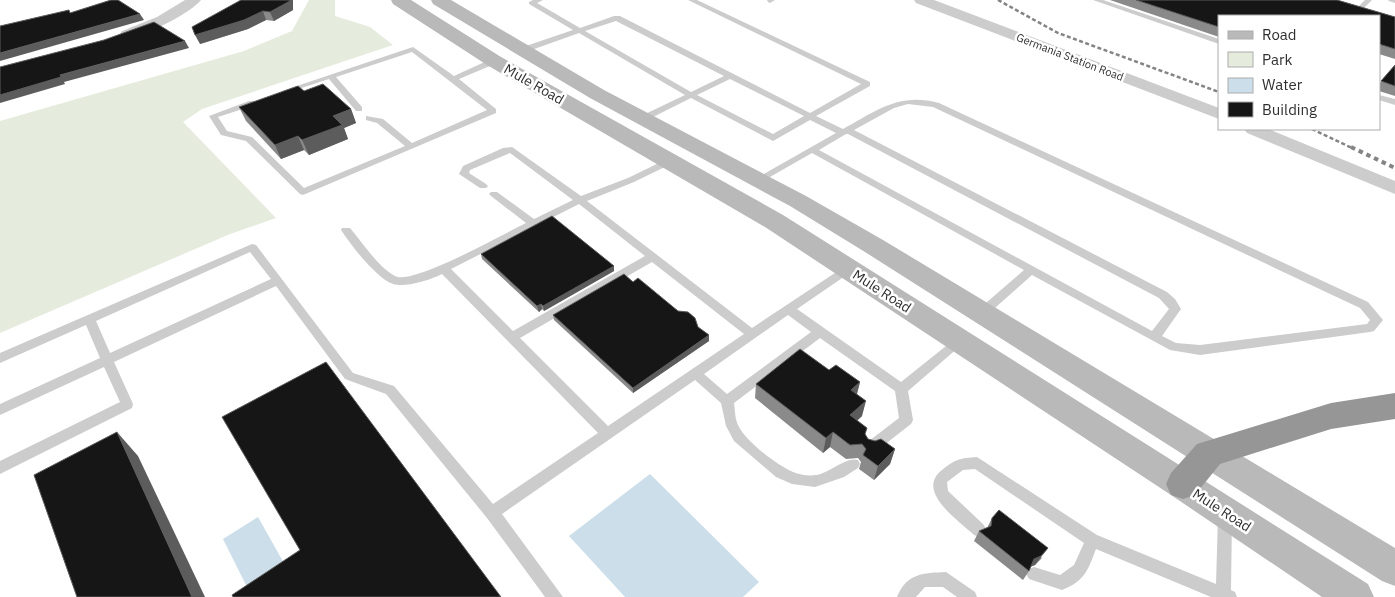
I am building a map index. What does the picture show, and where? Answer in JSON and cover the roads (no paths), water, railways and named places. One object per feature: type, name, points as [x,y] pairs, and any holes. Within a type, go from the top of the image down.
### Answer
[{"type":"highway","points":[[1183,484],[1209,454],[1331,416],[1395,406]]},
{"type":"main road","name":"Mule Road","points":[[399,0],[494,61],[732,197],[848,268],[1355,597]]},
{"type":"main road","name":"Mule Road","points":[[439,0],[597,94],[758,180],[874,246],[1395,568]]},
{"type":"main road","points":[[494,61],[523,50]]},
{"type":"main road","points":[[732,197],[758,180]]},
{"type":"main road","points":[[848,268],[874,246]]},
{"type":"street","points":[[117,37],[155,24],[185,8],[194,0]]},
{"type":"street","name":"Germania Station Road","points":[[921,0],[1218,114]]},
{"type":"street","points":[[1255,130],[1395,188]]},
{"type":"lane","points":[[540,0],[531,4],[691,95],[773,138],[867,84],[691,0]]},
{"type":"lane","points":[[1096,0],[1218,42]]},
{"type":"lane","points":[[1369,0],[1359,9],[1395,19]]},
{"type":"lane","points":[[1391,0],[1395,1]]},
{"type":"lane","points":[[523,50],[617,18],[810,116],[849,129],[1164,295],[1175,309],[1154,337]]},
{"type":"lane","points":[[258,101],[213,116],[224,133],[249,139],[302,192],[493,111],[454,79],[412,50],[276,95]]},
{"type":"lane","points":[[454,79],[494,61]]},
{"type":"lane","points":[[331,76],[359,110]]},
{"type":"lane","points":[[644,118],[730,76]]},
{"type":"lane","points":[[1380,97],[1395,102]]},
{"type":"lane","points":[[758,180],[849,129],[904,101],[923,101],[936,105],[1364,305],[1377,320],[1370,328],[1200,350],[1174,347],[813,150]]},
{"type":"lane","points":[[369,118],[380,121],[411,147]]},
{"type":"lane","points":[[484,186],[464,174],[466,168],[506,150],[512,150],[580,200],[752,334]]},
{"type":"lane","points":[[346,230],[384,273],[394,281],[412,280],[444,268],[580,200],[630,180],[670,161]]},
{"type":"lane","points":[[494,194],[534,224]]},
{"type":"lane","points":[[0,358],[252,246],[349,376],[390,390],[492,513],[555,597]]},
{"type":"lane","points":[[512,338],[652,257]]},
{"type":"lane","points":[[444,268],[608,434]]},
{"type":"lane","points":[[492,513],[848,268]]},
{"type":"lane","points":[[983,312],[1031,270]]},
{"type":"lane","points":[[0,410],[277,281]]},
{"type":"lane","points":[[788,309],[901,390],[906,420],[870,448]]},
{"type":"lane","points":[[0,468],[126,404],[89,319]]},
{"type":"lane","points":[[727,400],[819,332]]},
{"type":"lane","points":[[901,390],[960,341]]},
{"type":"lane","points":[[695,373],[727,400],[729,420],[735,434],[765,462],[790,479],[802,482],[823,480],[839,474],[853,464]]},
{"type":"lane","points":[[979,530],[941,494],[940,480],[960,464],[977,463],[1092,540],[1175,576],[1226,595],[1225,511]]},
{"type":"lane","points":[[1034,574],[1062,583],[1080,570],[1092,540]]},
{"type":"lane","points":[[905,597],[920,580],[946,579],[969,597]]},
{"type":"water","points":[[650,474],[759,582],[743,597],[625,597],[569,536]]},
{"type":"water","points":[[258,517],[285,565],[248,589],[223,539]]},
{"type":"railway","points":[[998,0],[1058,33],[1218,92]]},
{"type":"railway","points":[[1314,130],[1354,149]]},
{"type":"railway","points":[[1351,147],[1395,168]]}]
